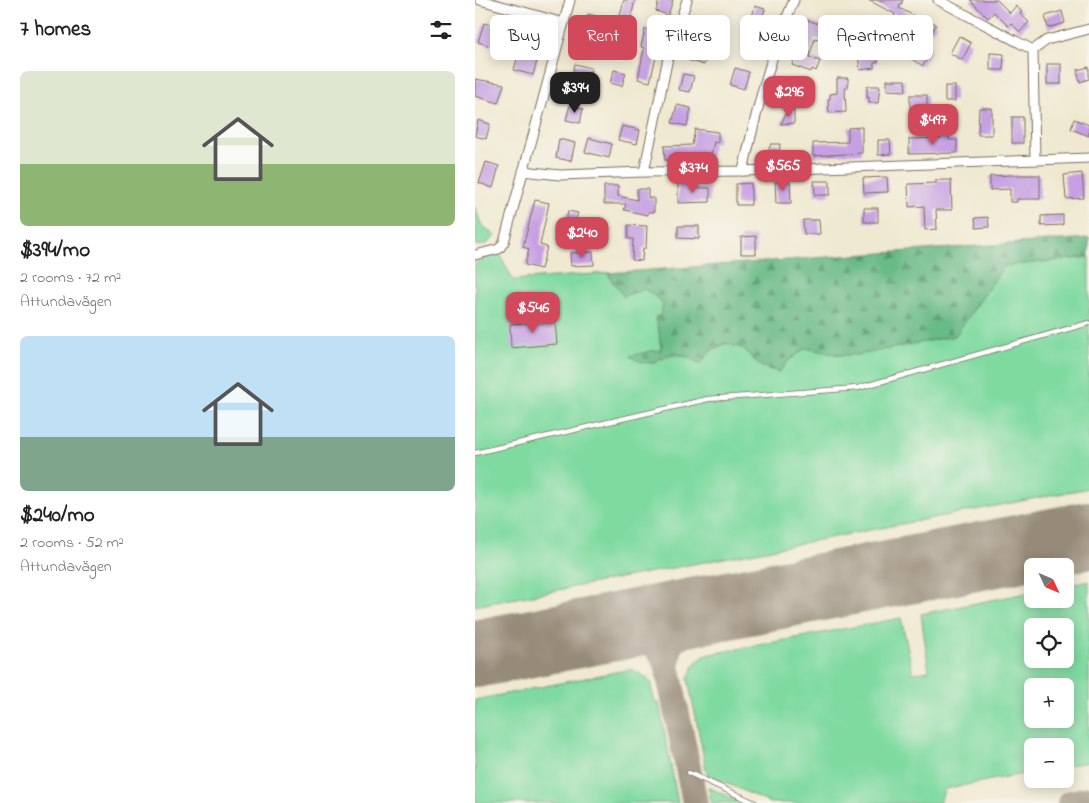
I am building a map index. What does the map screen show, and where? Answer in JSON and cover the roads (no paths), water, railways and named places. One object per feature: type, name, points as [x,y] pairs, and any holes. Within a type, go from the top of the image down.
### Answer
[{"type":"street","points":[[480,0],[564,24]]},
{"type":"street","points":[[475,255],[499,249],[505,242],[570,0]]},
{"type":"street","points":[[644,172],[668,58],[687,0]]},
{"type":"street","points":[[743,171],[758,104],[794,0]]},
{"type":"street","points":[[938,0],[1033,50]]},
{"type":"street","points":[[1033,50],[1047,40],[1089,29]]},
{"type":"street","points":[[1033,50],[1035,160]]},
{"type":"street","points":[[523,171],[560,175],[743,171],[1089,158]]},
{"type":"lane","points":[[475,453],[708,399],[858,388],[1089,323]]},
{"type":"lane","points":[[689,772],[755,803]]}]
